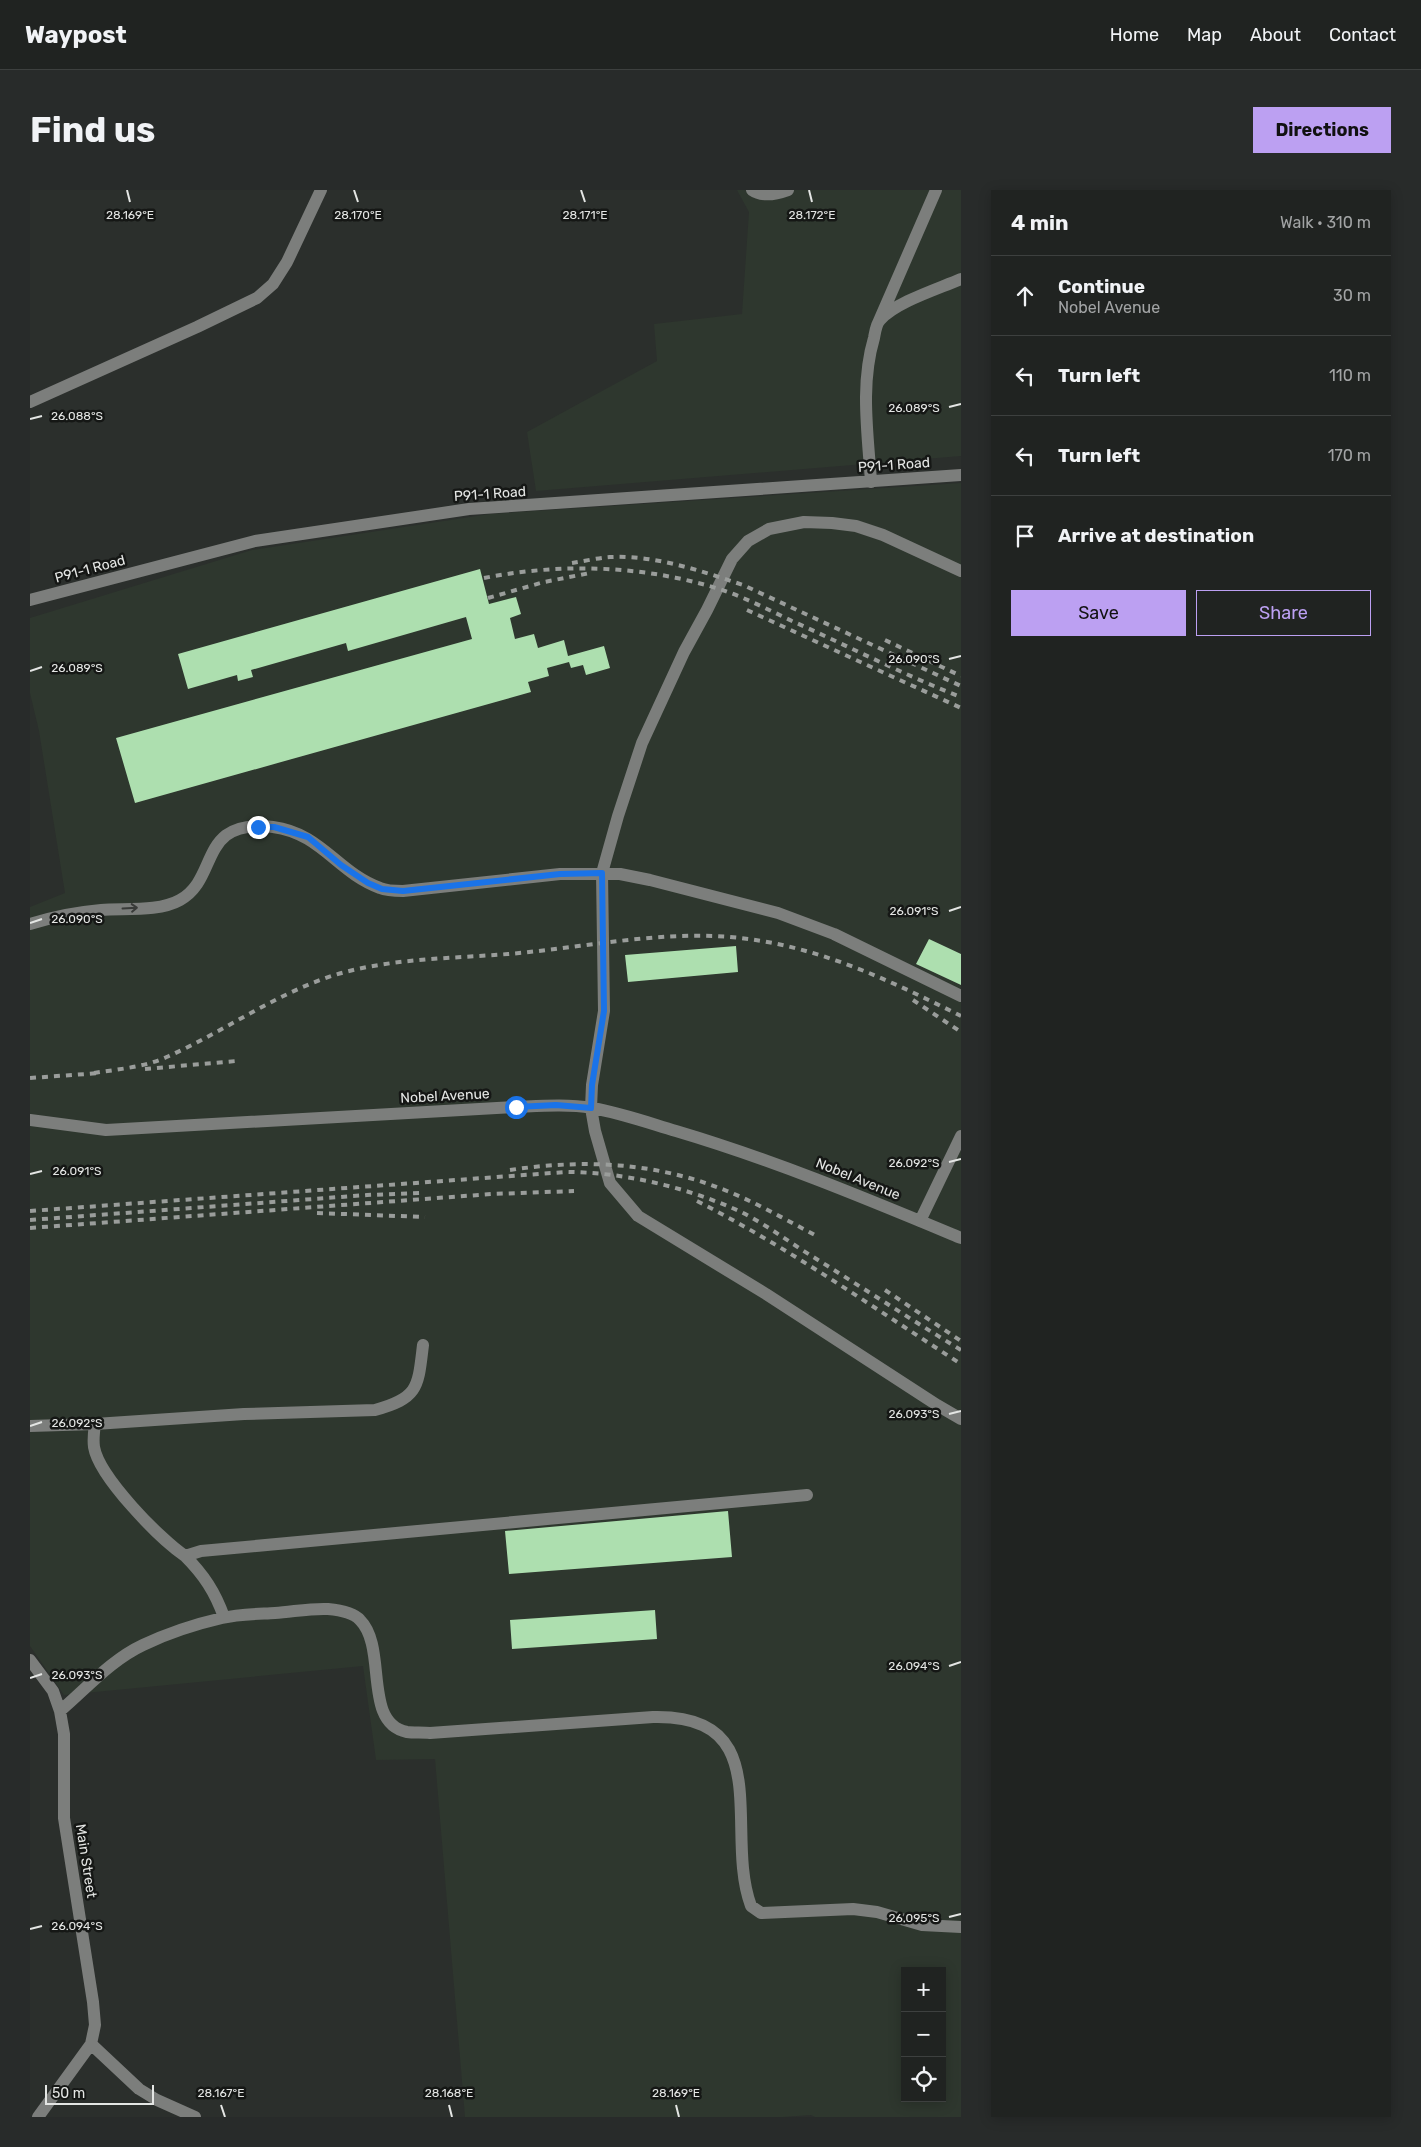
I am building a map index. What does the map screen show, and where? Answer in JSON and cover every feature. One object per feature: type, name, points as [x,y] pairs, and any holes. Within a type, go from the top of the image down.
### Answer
[{"type":"street","points":[[30,402],[257,298],[274,284],[287,262],[321,190]]},
{"type":"street","points":[[752,190],[758,194],[779,193],[788,190]]},
{"type":"street","points":[[871,482],[865,387],[869,356],[879,321],[936,190]]},
{"type":"street","points":[[879,321],[916,298],[961,279]]},
{"type":"street","name":"P91-1 Road","points":[[30,600],[255,541],[412,516],[469,509],[961,475]]},
{"type":"street","points":[[961,571],[883,535],[856,526],[804,522],[770,529],[748,541],[732,559],[684,652],[642,743],[602,873],[604,1011],[592,1085],[591,1108],[595,1131],[610,1183],[638,1216],[766,1294],[961,1419]]},
{"type":"street","points":[[30,924],[65,915],[100,910],[162,906],[179,901],[191,892],[215,846],[226,835],[242,829],[274,827],[308,837],[354,875],[382,889],[403,891],[560,874],[602,873],[650,880],[778,913],[834,934],[961,996]]},
{"type":"street","name":"Nobel Avenue","points":[[30,1120],[106,1130],[556,1105],[591,1108],[673,1130],[758,1157],[842,1188],[961,1238]]},
{"type":"street","points":[[920,1221],[961,1136]]},
{"type":"street","points":[[30,1426],[94,1424],[244,1414],[375,1410],[396,1404],[411,1394],[418,1378],[423,1345]]},
{"type":"street","points":[[94,1424],[94,1448],[111,1479],[126,1499],[169,1545],[185,1556],[203,1574],[216,1596],[224,1617]]},
{"type":"street","points":[[185,1556],[201,1551],[807,1495]]},
{"type":"street","points":[[60,1711],[118,1659],[144,1644],[224,1617],[327,1609],[347,1612],[359,1618],[368,1630],[374,1648],[380,1704],[385,1718],[394,1727],[407,1732],[430,1733],[667,1717],[688,1719],[703,1725],[719,1736],[730,1750],[738,1772],[743,1879],[751,1906],[761,1913],[852,1909],[877,1912],[922,1925],[961,1927]]},
{"type":"street","name":"Main Street","points":[[30,1660],[53,1691],[60,1711],[64,1734],[64,1818],[95,2025],[90,2044],[38,2117]]},
{"type":"street","points":[[90,2044],[139,2089],[157,2100],[195,2117]]},
{"type":"shaded area","points":[[737,190],[961,190],[961,456],[536,491],[527,432],[657,361],[654,324],[742,314],[749,212]]},
{"type":"shaded area","points":[[961,483],[961,2117],[815,2117],[811,2115],[783,2117],[465,2117],[435,1759],[376,1760],[363,1666],[64,1695],[30,1646],[30,907],[65,893],[39,731],[30,693],[30,618],[252,550],[490,514]]},
{"type":"building","points":[[480,569],[489,604],[516,597],[521,614],[510,618],[515,639],[534,634],[538,648],[564,640],[568,656],[604,646],[610,668],[586,675],[583,665],[571,668],[569,662],[547,668],[549,676],[528,682],[531,692],[135,803],[116,738],[472,639],[466,617],[348,651],[346,643],[251,670],[253,677],[238,681],[237,675],[188,689],[178,654]]},
{"type":"building","points":[[929,939],[961,954],[961,985],[916,964]]},
{"type":"building","points":[[736,946],[738,972],[628,982],[625,955]]},
{"type":"building","points":[[728,1511],[732,1557],[509,1574],[505,1531]]},
{"type":"building","points":[[655,1610],[657,1639],[512,1649],[510,1620]]},
{"type":"railway","points":[[572,563],[605,557],[627,557],[661,561],[711,574],[743,585],[961,686]]},
{"type":"railway","points":[[484,578],[542,570],[600,569],[630,571],[688,580],[726,591],[745,599],[897,670],[961,697]]},
{"type":"railway","points":[[488,598],[544,582],[590,573]]},
{"type":"railway","points":[[747,610],[961,708]]},
{"type":"railway","points":[[885,640],[961,676]]},
{"type":"railway","points":[[94,1073],[160,1060],[300,988],[320,980],[366,967],[389,963],[508,954],[674,936],[730,937],[761,941],[820,955],[906,989],[961,1016]]},
{"type":"railway","points":[[913,1000],[961,1032]]},
{"type":"railway","points":[[145,1069],[236,1061]]},
{"type":"railway","points":[[30,1078],[100,1073]]},
{"type":"railway","points":[[510,1170],[592,1164],[647,1169],[674,1174],[727,1191],[815,1235]]},
{"type":"railway","points":[[30,1211],[566,1172],[632,1178],[676,1188],[719,1202],[739,1211],[766,1226],[961,1350]]},
{"type":"railway","points":[[30,1228],[492,1194],[574,1191]]},
{"type":"railway","points":[[30,1220],[367,1195],[422,1193]]},
{"type":"railway","points":[[697,1201],[798,1258],[961,1364]]},
{"type":"railway","points":[[317,1213],[425,1217]]},
{"type":"railway","points":[[885,1290],[961,1341]]},
{"type":"route","points":[[258,827],[274,827],[308,837],[354,875],[382,889],[403,891],[560,874],[602,873],[604,1011],[592,1085],[591,1108],[556,1105],[516,1107]]}]
